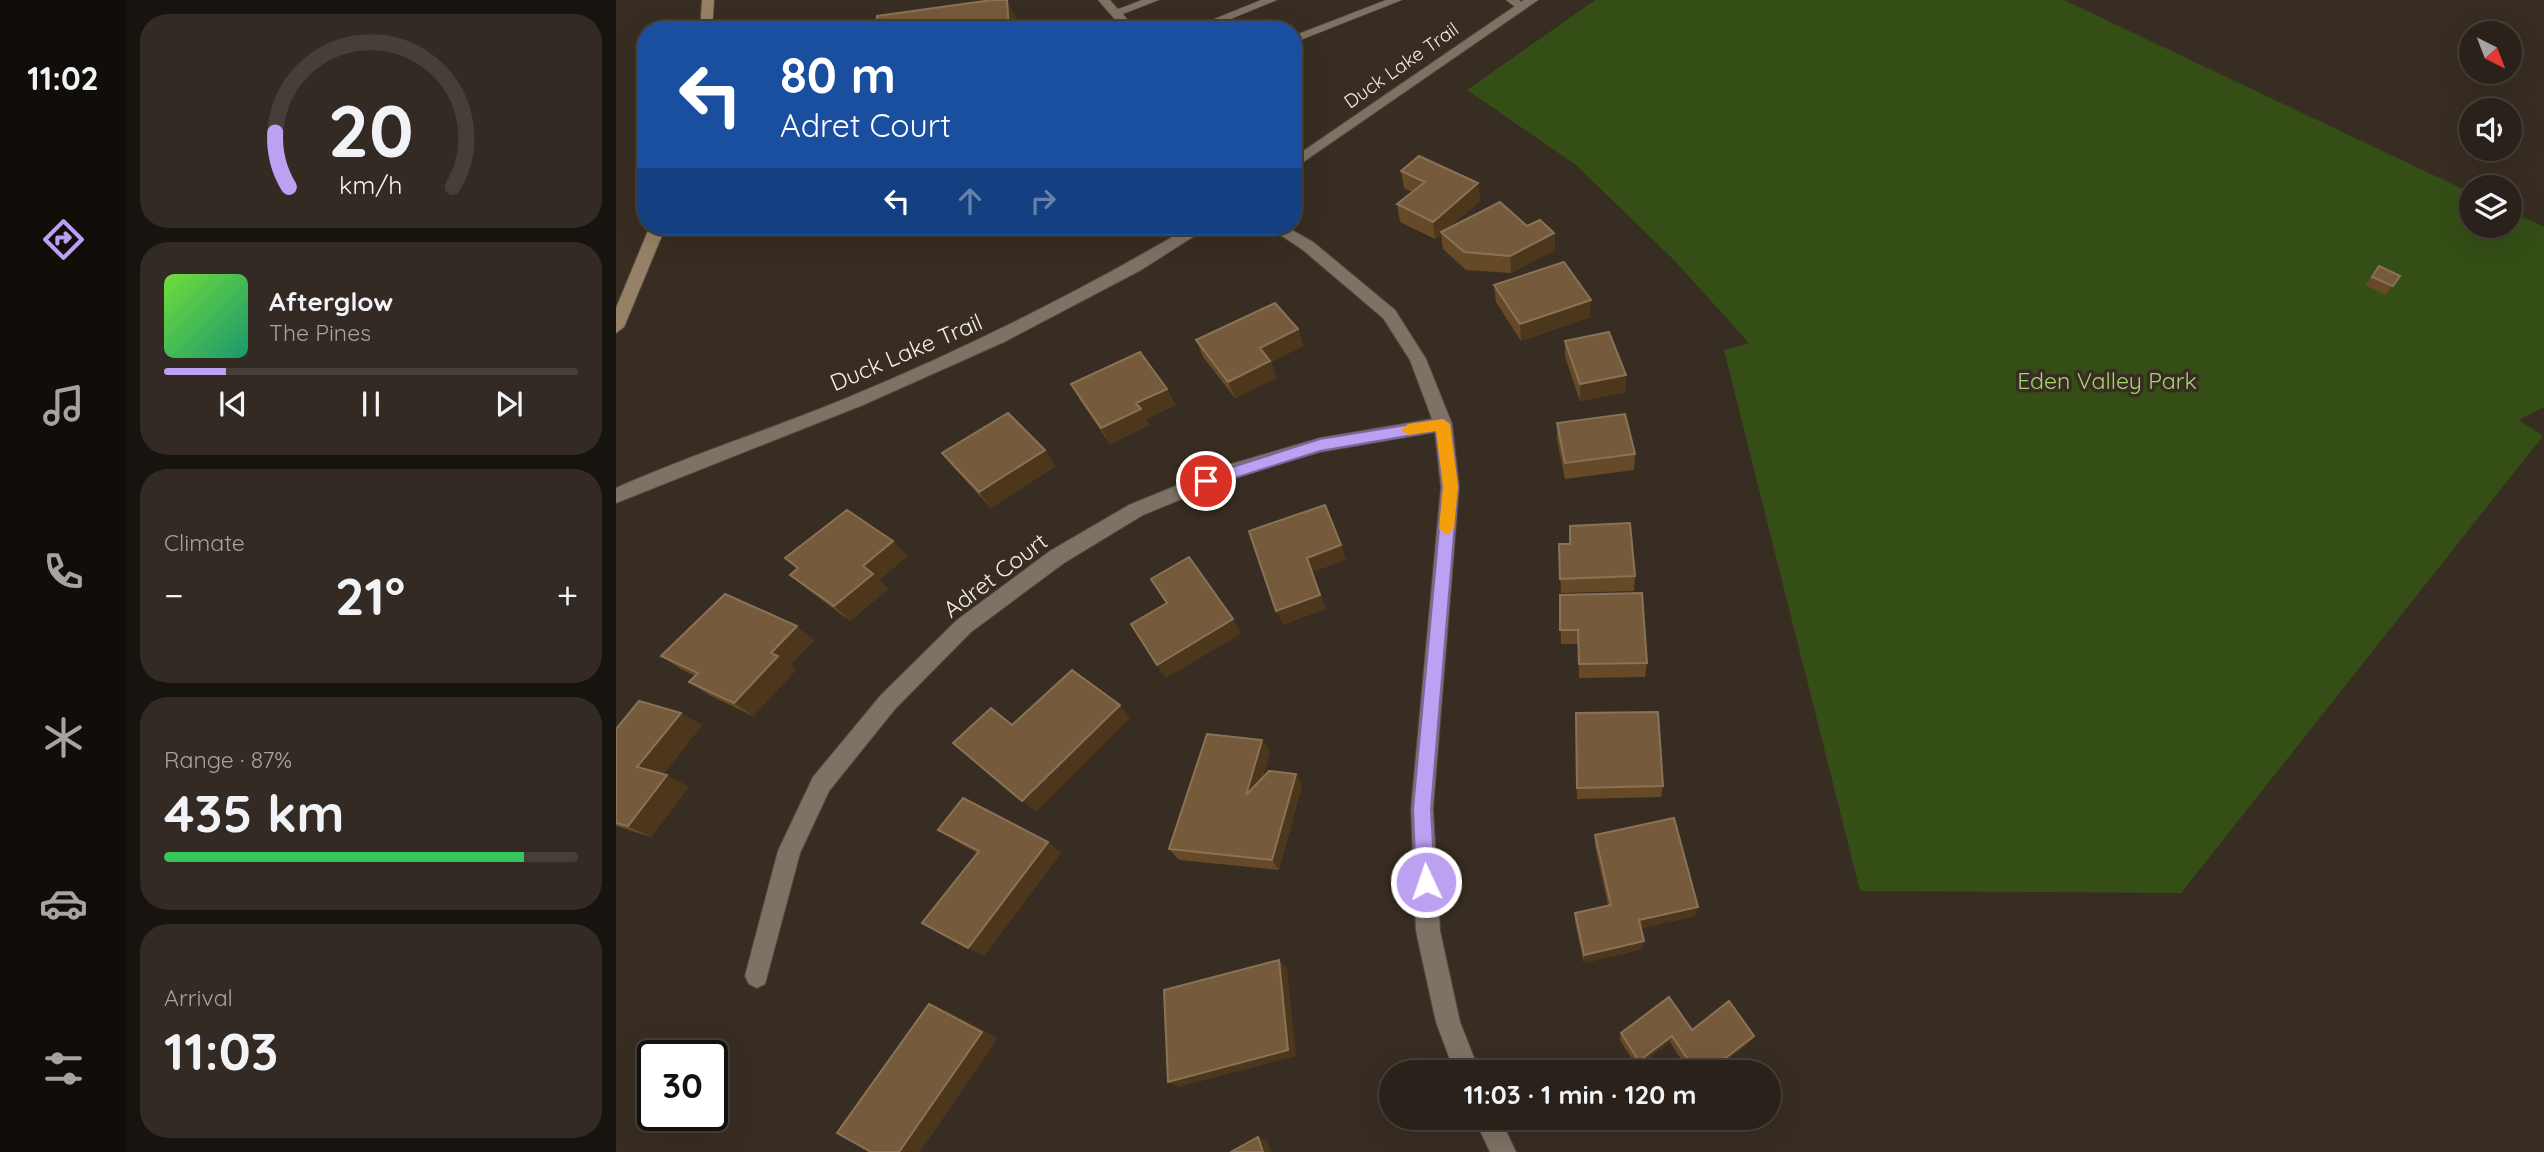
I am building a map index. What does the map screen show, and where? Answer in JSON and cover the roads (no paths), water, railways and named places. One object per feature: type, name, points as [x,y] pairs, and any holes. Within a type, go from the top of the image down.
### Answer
[{"type":"main road","points":[[707,21],[708,0]]},
{"type":"main road","points":[[616,327],[654,235]]},
{"type":"street","name":"Duck Lake Trail","points":[[1302,159],[1522,2]]},
{"type":"street","name":"Duck Lake Trail","points":[[616,496],[915,376],[1053,311],[1144,262],[1188,235]]},
{"type":"street","points":[[1289,235],[1308,246],[1389,314],[1418,359],[1443,424],[1450,486],[1422,809],[1429,931],[1448,1023],[1463,1060]]},
{"type":"street","name":"Adret Court","points":[[757,976],[789,851],[821,784],[888,702],[964,626],[1057,557],[1136,510],[1230,471],[1320,445],[1443,424]]},
{"type":"street","points":[[1493,1130],[1503,1152]]},
{"type":"lane","points":[[1104,0],[1123,21]]},
{"type":"lane","points":[[1116,13],[1153,0]]},
{"type":"lane","points":[[1216,21],[1271,0]]},
{"type":"lane","points":[[1302,37],[1396,0]]},
{"type":"park label","name":"Eden Valley Park","points":[[2107,380]]}]
